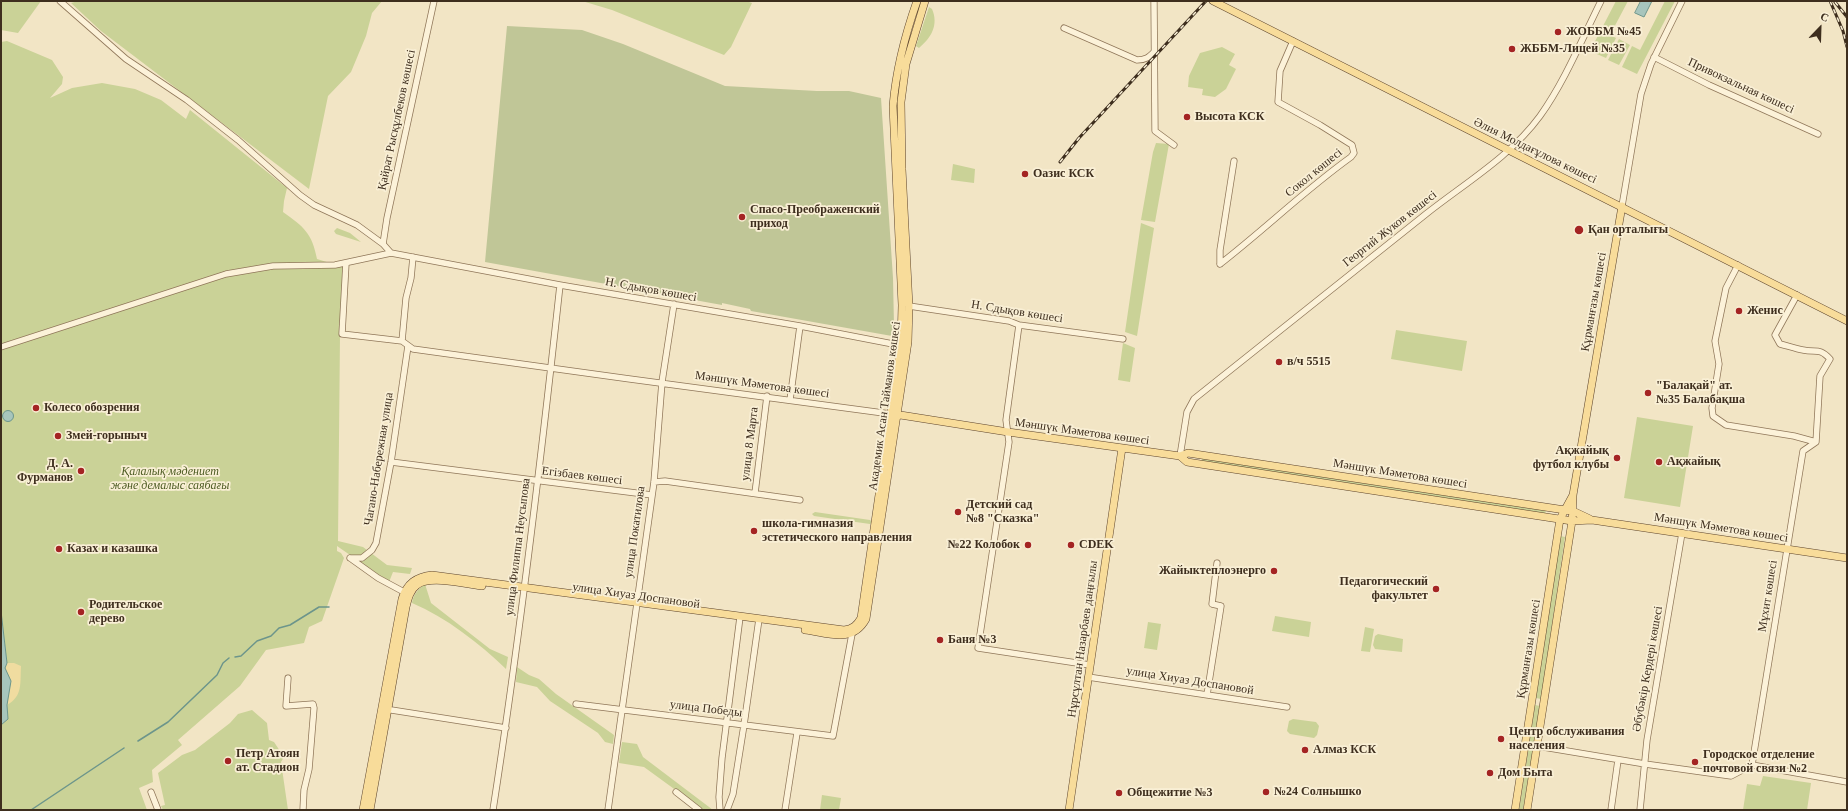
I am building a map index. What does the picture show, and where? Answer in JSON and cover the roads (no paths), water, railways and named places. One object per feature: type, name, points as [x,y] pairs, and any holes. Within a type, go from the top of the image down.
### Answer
[{"type":"main road","name":"Академик Асан Тайманов көшесі","points":[[852,631],[861,618],[894,414],[909,306],[895,166],[894,94],[902,50],[917,1]]},
{"type":"main road","name":"Академик Асан Тайманов көшесі","points":[[904,343],[902,305],[903,253],[901,102],[906,64],[925,1]]},
{"type":"main road","name":"Әлия Молдағұлова көшесі","points":[[1214,1],[1847,320]]},
{"type":"main road","name":"Құрманғазы көшесі","points":[[1527,810],[1572,520],[1573,495],[1622,206]]},
{"type":"main road","name":"Мәншүк Мәметова көшесі","points":[[894,414],[1008,432],[1180,456],[1188,453],[1565,510],[1592,520]]},
{"type":"main road","name":"Нұрсұлтан Назарбаев даңғылы","points":[[1069,810],[1122,448]]},
{"type":"main road","name":"Мәншүк Мәметова көшесі","points":[[1180,456],[1187,462],[1198,464],[1560,519],[1592,520],[1847,558]]},
{"type":"main road","name":"Құрманғазы көшесі","points":[[1516,810],[1560,519],[1573,495]]},
{"type":"main road","name":"улица Хиуаз Доспановой","points":[[404,592],[412,581],[422,576],[432,575],[636,605],[759,621],[840,635],[852,631]]},
{"type":"main road","name":"улица Хиуаз Доспановой","points":[[384,709],[392,685],[406,607],[411,592],[417,584],[429,580],[523,589]]},
{"type":"main road","points":[[369,809],[404,592]]},
{"type":"main road","points":[[1532,701],[1543,703]]},
{"type":"street","points":[[1,346],[226,274],[273,266],[335,265],[391,253],[384,244],[357,225],[314,205],[300,195],[238,140],[181,96],[126,59],[60,1]]},
{"type":"street","name":"Қайрат Рысқұлбеков көшесі","points":[[384,244],[387,218],[434,1]]},
{"type":"street","points":[[1154,1],[1155,131],[1174,145]]},
{"type":"street","name":"Георгий Жуков көшесі","points":[[1180,456],[1187,412],[1194,399],[1431,210],[1509,151],[1540,115],[1559,83],[1600,1]]},
{"type":"street","name":"Құрманғазы көшесі","points":[[1622,206],[1641,94],[1654,57],[1682,1]]},
{"type":"street","points":[[1064,28],[1137,60],[1143,60],[1154,52]]},
{"type":"street","name":"Сокол көшесі","points":[[1234,161],[1220,250],[1220,264],[1292,206],[1324,176],[1352,157],[1354,153],[1352,145],[1320,125],[1278,102],[1280,71],[1293,41]]},
{"type":"street","name":"Привокзальная көшесі","points":[[1654,57],[1708,84],[1818,134]]},
{"type":"street","name":"Н. Сдықов көшесі","points":[[391,253],[560,285],[904,343]]},
{"type":"street","points":[[346,263],[342,334],[402,341],[406,298],[411,278],[413,257]]},
{"type":"street","points":[[1738,265],[1726,288],[1715,341],[1719,364],[1712,408],[1713,416],[1726,424],[1794,436],[1816,442],[1820,376],[1830,359],[1825,353],[1813,350],[1805,351],[1780,344],[1775,335],[1797,295]]},
{"type":"street","name":"улица Филиппа Неусыпова","points":[[493,810],[506,728],[551,369],[560,285]]},
{"type":"street","name":"улица Покатилова","points":[[608,810],[654,482],[662,382],[674,304]]},
{"type":"street","name":"Н. Сдықов көшесі","points":[[909,306],[1009,320],[1019,325],[1123,339]]},
{"type":"street","points":[[1019,325],[1006,420],[1009,442],[978,648],[1090,665]]},
{"type":"street","points":[[790,400],[800,326]]},
{"type":"street","name":"Мәншүк Мәметова көшесі","points":[[402,341],[413,349],[551,369],[662,382],[894,414]]},
{"type":"street","name":"Чагано-Набережная улица","points":[[404,592],[378,578],[350,558],[362,558],[372,550],[376,543],[391,462],[408,346]]},
{"type":"street","name":"улица 8 Марта","points":[[755,493],[767,396]]},
{"type":"street","name":"Мұхит көшесі","points":[[1752,765],[1803,451],[1816,442]]},
{"type":"street","name":"Егізбаев көшесі","points":[[391,462],[652,495]]},
{"type":"street","points":[[654,482],[665,481],[800,500]]},
{"type":"street","name":"Әбубәкір Кердері көшесі","points":[[1640,810],[1646,740],[1682,533]]},
{"type":"street","points":[[1207,695],[1221,606],[1212,604],[1217,562]]},
{"type":"street","points":[[720,810],[719,797],[739,619]]},
{"type":"street","points":[[727,810],[733,794],[759,621]]},
{"type":"street","name":"Академик Асан Тайманов көшесі","points":[[833,736],[852,631]]},
{"type":"street","name":"улица Хиуаз Доспановой","points":[[1088,677],[1287,707]]},
{"type":"street","points":[[288,678],[286,706],[313,704],[314,708],[309,769],[304,790],[303,810]]},
{"type":"street","name":"улица Победы","points":[[576,704],[833,736]]},
{"type":"street","points":[[384,709],[506,728]]},
{"type":"street","points":[[785,810],[797,732]]},
{"type":"street","points":[[1537,746],[1618,760],[1731,776],[1752,765],[1847,782]]},
{"type":"street","points":[[1611,810],[1618,760]]},
{"type":"street","points":[[150,792],[158,810]]},
{"type":"street","points":[[676,792],[699,810]]},
{"type":"water","points":[[1641,1],[1652,1],[1644,17],[1635,13]]},
{"type":"water","points":[[8,410],[12,412],[14,416],[12,420],[8,422],[4,420],[2,416],[4,412]]},
{"type":"water","points":[[1,611],[7,663],[5,668],[11,681],[7,705],[8,719],[1,725]]},
{"type":"waterway","points":[[235,657],[241,656],[257,641],[271,636],[279,628],[290,625],[319,607],[329,607]]},
{"type":"waterway","points":[[138,741],[168,722],[217,675],[223,663],[229,658]]},
{"type":"waterway","points":[[31,810],[124,748]]},
{"type":"railway","points":[[1060,162],[1079,138],[1206,1]]},
{"type":"railway","points":[[1830,1],[1843,31],[1847,47]]},
{"type":"railway","points":[[1835,2],[1847,17]]},
{"type":"place","name":"ЖОББМ №45","points":[[1558,32]]},
{"type":"place","name":"ЖББМ-Лицей №35","points":[[1512,49]]},
{"type":"place","name":"Высота КСК","points":[[1187,117]]},
{"type":"place","name":"Оазис КСК","points":[[1025,174]]},
{"type":"place","name":"Спасо-Преображенский приход","points":[[742,217]]},
{"type":"place","name":"Қан орталығы","points":[[1579,230]]},
{"type":"place","name":"Женис","points":[[1739,311]]},
{"type":"place","name":"в/ч 5515","points":[[1279,362]]},
{"type":"place","name":"\"Балақай\" ат. №35 Балабақша","points":[[1648,393]]},
{"type":"place","name":"Колесо обозрения","points":[[36,408]]},
{"type":"place","name":"Змей-горыныч","points":[[58,436]]},
{"type":"place","name":"Ақжайық футбол клубы","points":[[1617,458]]},
{"type":"place","name":"Ақжайық","points":[[1659,462]]},
{"type":"place","name":"Д. А. Фурманов","points":[[81,471]]},
{"type":"place","name":"Детский сад №8 \"Сказка\"","points":[[958,512]]},
{"type":"place","name":"школа-гимназия эстетического направления","points":[[754,531]]},
{"type":"place","name":"№22 Колобок","points":[[1028,545]]},
{"type":"place","name":"CDEK","points":[[1071,545]]},
{"type":"place","name":"Казах и казашка","points":[[59,549]]},
{"type":"place","name":"Жайыктеплоэнерго","points":[[1274,571]]},
{"type":"place","name":"Педагогический факультет","points":[[1436,589]]},
{"type":"place","name":"Родительское дерево","points":[[81,612]]},
{"type":"place","name":"Баня №3","points":[[940,640]]},
{"type":"place","name":"Центр обслуживания наcеления","points":[[1501,739]]},
{"type":"place","name":"Алмаз КСК","points":[[1305,750]]},
{"type":"place","name":"Петр Атоян ат. Стадион","points":[[228,761]]},
{"type":"place","name":"Городское отделение почтовой связи №2","points":[[1695,762]]},
{"type":"place","name":"Дом Быта","points":[[1490,773]]},
{"type":"place","name":"№24 Солнышко","points":[[1266,792]]},
{"type":"place","name":"Общежитие №3","points":[[1119,793]]},
{"type":"park label","name":"Қалалық мәдениет және демалыс саябағы","points":[[170,479]]}]
